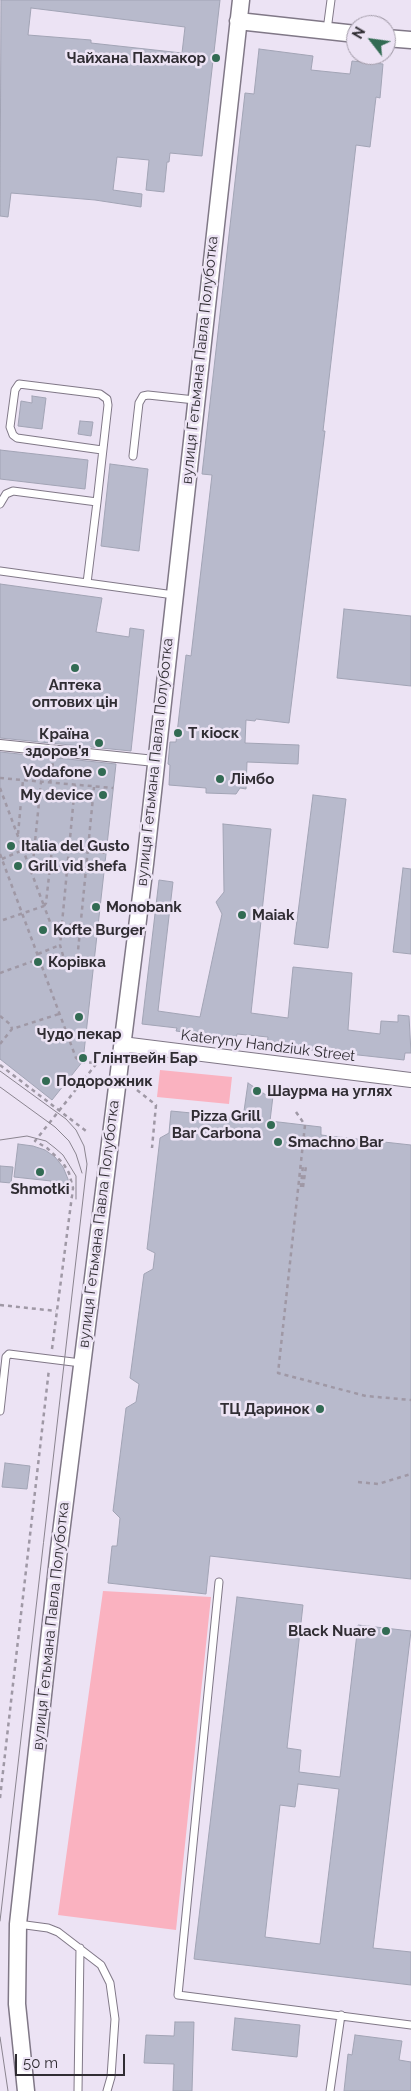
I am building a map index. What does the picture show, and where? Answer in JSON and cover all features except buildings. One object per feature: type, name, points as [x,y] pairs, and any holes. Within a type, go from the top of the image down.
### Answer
[{"type":"street","name":"вулиця Гетьмана Павла Полуботка","points":[[26,2091],[17,2004],[18,1924],[81,1363],[144,864],[241,0]]},
{"type":"street","points":[[238,21],[346,33]]},
{"type":"street","points":[[396,39],[411,40]]},
{"type":"street","points":[[0,745],[155,761]]},
{"type":"street","name":"Kateryny Handziuk Street","points":[[122,1044],[411,1080]]},
{"type":"lane","points":[[327,31],[331,0]]},
{"type":"lane","points":[[87,584],[108,405],[107,399],[104,396],[23,383],[17,387],[10,427],[13,435],[17,438],[102,450]]},
{"type":"lane","points":[[133,456],[139,403],[143,396],[195,400]]},
{"type":"lane","points":[[0,504],[6,494],[13,491],[97,502]]},
{"type":"lane","points":[[0,571],[174,595]]},
{"type":"lane","points":[[0,1411],[8,1354],[81,1363]]},
{"type":"lane","points":[[219,1582],[178,1995],[411,2025]]},
{"type":"lane","points":[[18,1924],[48,1928],[58,1932],[101,1965],[110,1982],[113,1997],[111,2077],[107,2091]]},
{"type":"lane","points":[[78,2091],[80,1948]]},
{"type":"lane","points":[[330,2091],[340,2016]]},
{"type":"path","points":[[50,783],[52,762]]},
{"type":"path","points":[[0,778],[113,788]]},
{"type":"path","points":[[18,836],[23,780]]},
{"type":"path","points":[[32,874],[41,782]]},
{"type":"path","points":[[75,785],[60,945],[64,958],[77,961],[94,786]]},
{"type":"path","points":[[0,788],[50,922],[113,930]]},
{"type":"path","points":[[21,845],[106,853]]},
{"type":"path","points":[[3,920],[44,906],[46,903],[52,848]]},
{"type":"path","points":[[2,859],[23,850]]},
{"type":"path","points":[[0,854],[76,1058],[82,1062],[97,1063],[35,1141],[47,1148],[63,1163],[69,1173],[73,1188],[50,1358],[0,1798]]},
{"type":"path","points":[[37,954],[60,945]]},
{"type":"path","points":[[0,973],[39,959]]},
{"type":"path","points":[[0,1044],[12,1029],[59,1014]]},
{"type":"path","points":[[0,1016],[11,1025],[12,1029]]},
{"type":"path","points":[[0,1065],[86,1131]]},
{"type":"path","points":[[137,1090],[156,1104],[152,1148]]},
{"type":"path","points":[[296,1112],[306,1125],[278,1373],[366,1396],[411,1400]]},
{"type":"path","points":[[302,1187],[305,1166]]},
{"type":"path","points":[[0,1305],[56,1311]]},
{"type":"path","points":[[358,1482],[378,1484],[411,1474]]},
{"type":"shaded area","points":[[160,1070],[232,1077],[229,1104],[157,1097]]},
{"type":"shaded area","points":[[103,1591],[211,1597],[176,1930],[58,1915]]},
{"type":"tram line","points":[[0,1071],[66,1119],[76,1130],[84,1146],[87,1164],[0,1921]]},
{"type":"tram line","points":[[0,1087],[55,1127],[69,1141],[76,1154],[82,1173]]},
{"type":"tram line","points":[[0,1140],[27,1136],[46,1141],[63,1155],[76,1176],[76,1199]]},
{"type":"tram line","points":[[0,2037],[8,2091]]},
{"type":"place","name":"Чайхана Пахмакор","points":[[216,58]]},
{"type":"place","name":"Аптека оптових цін","points":[[75,668]]},
{"type":"place","name":"Т кіоск","points":[[178,733]]},
{"type":"place","name":"Країна здоров'я","points":[[99,743]]},
{"type":"place","name":"Vodafone","points":[[102,772]]},
{"type":"place","name":"Лімбо","points":[[220,779]]},
{"type":"place","name":"My device","points":[[103,795]]},
{"type":"place","name":"Italia del Gusto","points":[[11,846]]},
{"type":"place","name":"Grill vid shefa","points":[[18,866]]},
{"type":"place","name":"Monobank","points":[[96,907]]},
{"type":"place","name":"Maiak","points":[[242,915]]},
{"type":"place","name":"Kofte Burger","points":[[43,930]]},
{"type":"place","name":"Корівка","points":[[38,962]]},
{"type":"place","name":"Чудо пекар","points":[[79,1017]]},
{"type":"place","name":"Глінтвейн Бар","points":[[83,1058]]},
{"type":"place","name":"Подорожник","points":[[46,1081]]},
{"type":"place","name":"Шаурма на углях","points":[[257,1091]]},
{"type":"place","name":"Pizza Grill Bar Carbona","points":[[271,1125]]},
{"type":"place","name":"Smachno Bar","points":[[278,1142]]},
{"type":"place","name":"Shmotki","points":[[40,1172]]},
{"type":"place","name":"ТЦ Даринок","points":[[320,1409]]},
{"type":"place","name":"Black Nuare","points":[[386,1631]]}]
